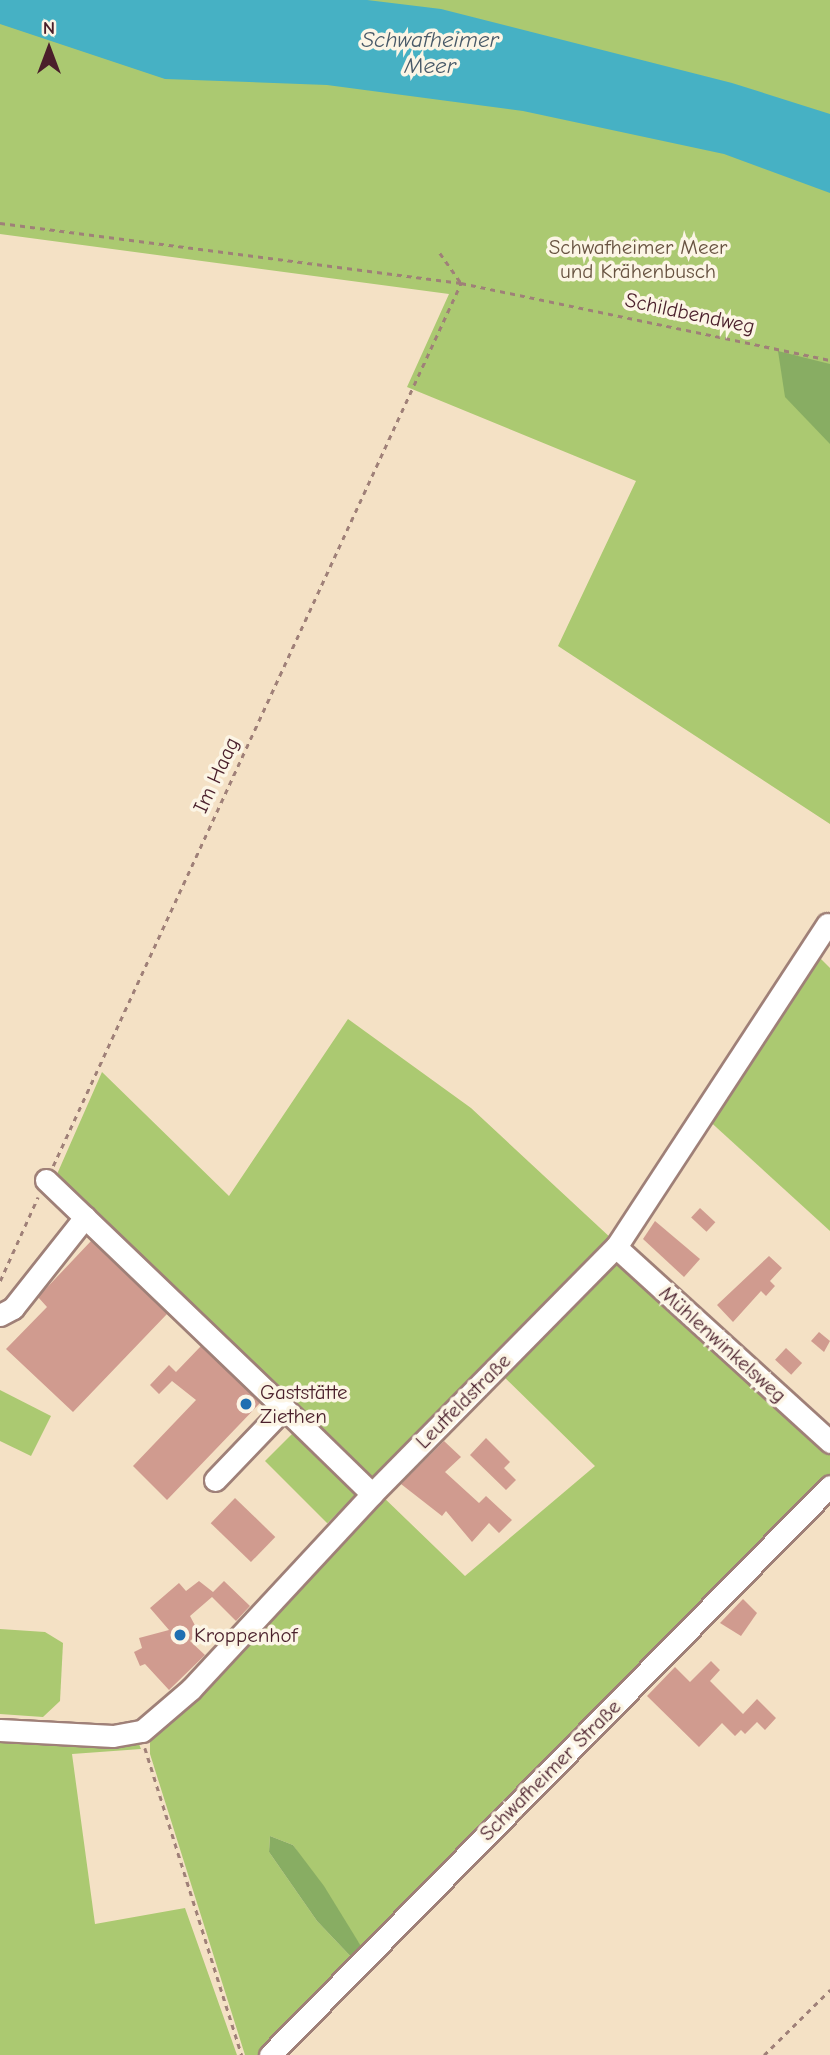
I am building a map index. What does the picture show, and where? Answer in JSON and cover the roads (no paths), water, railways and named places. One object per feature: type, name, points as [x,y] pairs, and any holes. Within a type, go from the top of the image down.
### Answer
[{"type":"street","name":"Leutfeldstraße","points":[[0,1730],[113,1736],[142,1731],[191,1689],[372,1493],[616,1247],[827,924]]},
{"type":"street","points":[[46,1180],[372,1493]]},
{"type":"street","points":[[0,1315],[13,1308],[85,1217]]},
{"type":"street","name":"Mühlenwinkelsweg","points":[[616,1247],[830,1442]]},
{"type":"street","points":[[215,1480],[284,1408]]},
{"type":"street","name":"Schwafheimer Straße","points":[[270,2055],[830,1486]]},
{"type":"water","name":"Schwafheimer Meer","points":[[0,0],[367,0],[441,9],[732,83],[830,114],[830,193],[724,154],[523,111],[327,85],[165,79],[0,24]]},
{"type":"place","name":"Gaststätte Ziethen","points":[[246,1404]]},
{"type":"place","name":"Kroppenhof","points":[[180,1635]]},
{"type":"park label","name":"Schwafheimer Meer und Krähenbusch","points":[[638,259]]}]
